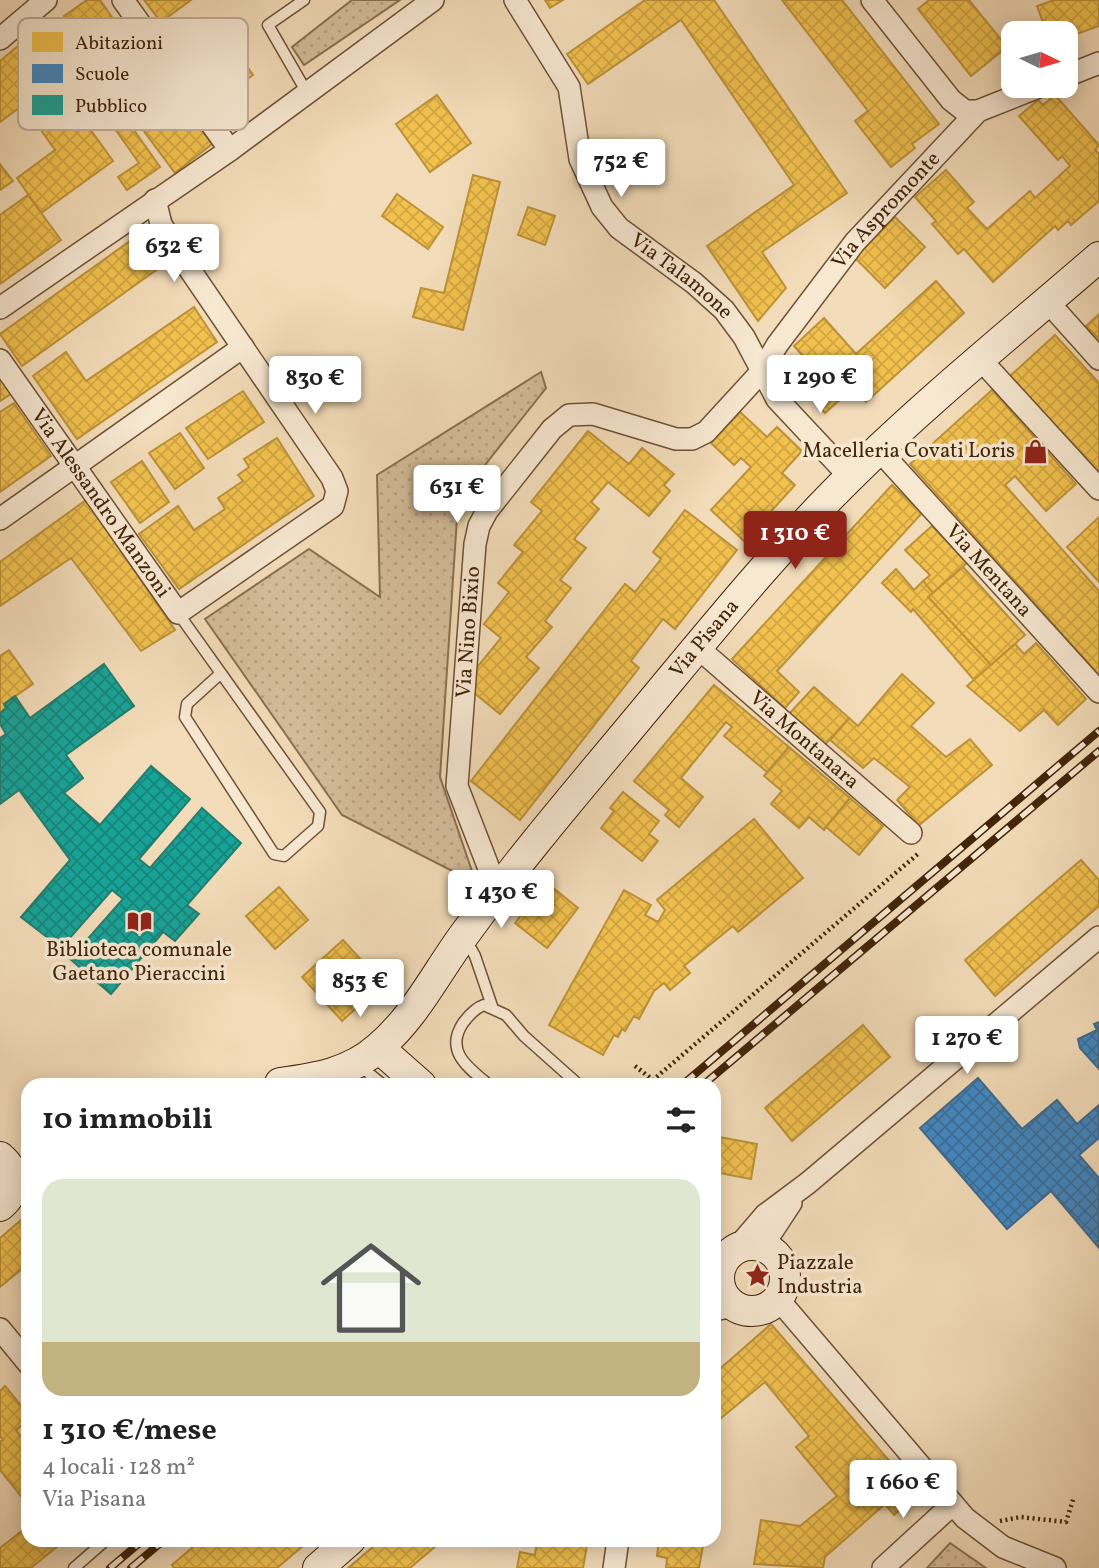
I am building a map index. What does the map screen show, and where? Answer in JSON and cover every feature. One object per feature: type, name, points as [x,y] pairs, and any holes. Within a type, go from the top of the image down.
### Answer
[{"type":"main road","name":"Via Pisana","points":[[312,1078],[329,1075],[368,1056],[423,997],[498,892],[697,647],[778,552],[878,450],[1099,257]]},
{"type":"main road","name":"Via Pisana","points":[[289,1078],[339,1052],[464,936]]},
{"type":"main road","points":[[408,1078],[368,1056],[375,1041],[413,986]]},
{"type":"main road","points":[[721,1285],[728,1260],[779,1259],[785,1279],[778,1299],[762,1310],[724,1308]]},
{"type":"main road","points":[[318,1568],[342,1547]]},
{"type":"street","points":[[25,18],[46,0]]},
{"type":"street","points":[[123,0],[136,18]]},
{"type":"street","points":[[0,308],[230,150],[306,91],[433,0]]},
{"type":"street","name":"Via Talamone","points":[[515,0],[569,87],[580,159],[601,207],[627,234],[716,303],[744,337],[782,405],[850,477]]},
{"type":"street","points":[[872,0],[946,95],[962,110],[978,111]]},
{"type":"street","points":[[0,39],[18,24]]},
{"type":"street","points":[[1078,71],[1099,62]]},
{"type":"street","name":"Via Aspromonte","points":[[762,371],[773,350],[838,262],[978,111],[1011,98]]},
{"type":"street","points":[[216,130],[230,150]]},
{"type":"street","points":[[155,200],[168,237],[328,472],[337,491],[337,499],[320,517],[178,613]]},
{"type":"street","points":[[1048,302],[1099,359]]},
{"type":"street","points":[[0,519],[243,348]]},
{"type":"street","name":"Via Alessandro Manzoni","points":[[0,360],[178,613]]},
{"type":"street","points":[[981,360],[1099,489]]},
{"type":"street","name":"Via Nino Bixio","points":[[498,892],[457,786],[472,575],[481,521],[552,429],[569,415],[593,414],[664,436],[692,439],[714,425],[762,371]]},
{"type":"street","name":"Via Mentana","points":[[878,450],[1099,692]]},
{"type":"street","name":"Via Montanara","points":[[697,647],[911,833]]},
{"type":"street","points":[[728,1260],[808,1183],[1099,937]]},
{"type":"street","points":[[778,1299],[953,1504],[997,1544],[1055,1568]]},
{"type":"street","points":[[0,1329],[21,1354]]},
{"type":"street","points":[[883,1568],[953,1504]]},
{"type":"street","points":[[614,1568],[617,1547]]},
{"type":"lane","points":[[304,0],[268,25],[306,91]]},
{"type":"lane","points":[[178,613],[320,812],[318,826],[284,856],[274,854],[185,717],[187,704],[220,674]]},
{"type":"lane","points":[[464,936],[475,956],[492,1006]]},
{"type":"lane","points":[[481,1078],[461,1060],[456,1039],[474,1011],[484,1005],[492,1006],[506,1015],[524,1036],[571,1078]]},
{"type":"lane","points":[[368,1056],[379,1078]]},
{"type":"lane","points":[[74,1568],[98,1547]]},
{"type":"path","points":[[655,1078],[928,845],[911,833]]},
{"type":"path","points":[[635,1066],[650,1078]]},
{"type":"path","points":[[998,1522],[1021,1517],[1066,1522],[1074,1497]]},
{"type":"shaded area","points":[[352,0],[400,0],[304,65],[292,47]]},
{"type":"shaded area","points":[[541,372],[546,388],[451,508],[457,518],[440,777],[476,883],[342,815],[205,619],[309,549],[380,597],[377,475]]},
{"type":"shaded area","points":[[950,1543],[986,1568],[927,1568]]},
{"type":"building: Abitazioni","points":[[87,0],[100,0],[112,18],[65,18],[64,16]]},
{"type":"building: Abitazioni","points":[[144,0],[191,0],[166,18],[158,18]]},
{"type":"building: Abitazioni","points":[[545,0],[563,0],[550,8]]},
{"type":"building: Abitazioni","points":[[645,0],[714,0],[847,193],[762,252],[786,288],[758,321],[707,246],[794,185],[681,20],[588,84],[567,54]]},
{"type":"building: Abitazioni","points":[[782,0],[842,0],[939,124],[912,144],[915,148],[891,167],[855,121],[868,111]]},
{"type":"building: Abitazioni","points":[[929,0],[969,0],[1001,40],[1001,52],[971,76],[918,9]]},
{"type":"building: Abitazioni","points":[[1054,0],[1099,0],[1099,26],[1078,34],[1078,21],[1043,21],[1037,6]]},
{"type":"building: Abitazioni","points":[[18,46],[18,109],[0,122],[0,61]]},
{"type":"building: Abitazioni","points":[[437,95],[471,143],[430,172],[396,124]]},
{"type":"building: Abitazioni","points":[[1051,98],[1058,98],[1099,145],[1095,150],[1099,154],[1099,201],[1071,225],[1068,221],[1058,230],[1055,226],[993,282],[964,249],[958,254],[932,224],[936,221],[915,197],[946,170],[974,202],[967,208],[987,229],[1030,191],[1035,198],[1070,166],[1062,156],[1058,160],[1019,116],[1038,100],[1043,105]]},
{"type":"building: Abitazioni","points":[[41,130],[91,130],[113,161],[41,213],[17,178],[55,150]]},
{"type":"building: Abitazioni","points":[[116,130],[134,130],[160,167],[127,190],[118,177],[139,163]]},
{"type":"building: Abitazioni","points":[[143,130],[202,130],[212,144],[175,173]]},
{"type":"building: Abitazioni","points":[[0,164],[13,181],[0,190]]},
{"type":"building: Abitazioni","points":[[473,175],[500,182],[463,330],[413,317],[421,288],[444,293]]},
{"type":"building: Abitazioni","points":[[397,194],[443,227],[428,249],[382,216]]},
{"type":"building: Abitazioni","points":[[28,195],[61,240],[0,284],[0,215]]},
{"type":"building: Abitazioni","points":[[528,207],[555,216],[545,245],[518,235]]},
{"type":"building: Abitazioni","points":[[895,217],[925,247],[885,288],[855,258]]},
{"type":"building: Abitazioni","points":[[144,231],[166,263],[22,366],[0,334]]},
{"type":"building: Abitazioni","points":[[936,281],[964,313],[866,402],[853,388],[825,413],[794,380],[811,365],[794,346],[824,318],[856,354]]},
{"type":"building: Abitazioni","points":[[194,307],[217,342],[77,439],[33,376],[66,352],[86,381]]},
{"type":"building: Abitazioni","points":[[1099,314],[1099,339],[1086,326]]},
{"type":"building: Abitazioni","points":[[1055,335],[1099,383],[1099,473],[1010,376]]},
{"type":"building: Abitazioni","points":[[0,379],[11,394],[0,401]]},
{"type":"building: Abitazioni","points":[[992,390],[1076,484],[1046,511],[1015,476],[1005,485],[1099,591],[1099,675],[910,464]]},
{"type":"building: Abitazioni","points":[[243,391],[264,422],[208,459],[186,428]]},
{"type":"building: Abitazioni","points":[[14,403],[51,456],[0,492],[0,412]]},
{"type":"building: Abitazioni","points":[[740,412],[767,437],[777,427],[802,451],[782,473],[795,485],[744,541],[711,510],[751,467],[741,458],[734,465],[711,443]]},
{"type":"building: Abitazioni","points":[[588,431],[629,464],[642,448],[674,474],[664,485],[670,491],[649,516],[608,482],[591,502],[599,509],[574,539],[586,548],[560,580],[571,588],[545,621],[552,627],[526,657],[539,668],[500,714],[473,692],[474,671],[501,638],[484,624],[509,592],[498,583],[523,552],[514,545],[542,511],[531,502]]},
{"type":"building: Abitazioni","points":[[180,433],[204,468],[175,489],[149,453]]},
{"type":"building: Abitazioni","points":[[277,438],[314,496],[179,589],[139,534],[178,506],[194,530],[225,509],[218,498],[243,481],[238,475],[249,467],[244,459]]},
{"type":"building: Abitazioni","points":[[142,461],[169,502],[140,523],[111,482]]},
{"type":"building: Abitazioni","points":[[892,485],[922,513],[777,671],[799,692],[785,708],[732,659]]},
{"type":"building: Abitazioni","points":[[86,500],[175,630],[141,651],[71,558],[0,606],[0,562]]},
{"type":"building: Abitazioni","points":[[685,510],[737,550],[675,629],[663,619],[631,661],[639,668],[520,820],[471,781],[625,584],[635,592],[661,559],[653,552]]},
{"type":"building: Abitazioni","points":[[1099,517],[1099,582],[1067,547]]},
{"type":"building: Abitazioni","points":[[932,526],[967,563],[933,593],[923,581],[930,575],[905,550]]},
{"type":"building: Abitazioni","points":[[963,567],[1025,635],[991,665],[928,597]]},
{"type":"building: Abitazioni","points":[[896,569],[914,590],[923,581],[933,593],[928,597],[991,665],[974,680],[913,609],[911,612],[882,583]]},
{"type":"building: Abitazioni","points":[[1036,643],[1086,699],[1058,725],[1044,710],[1020,731],[967,686],[1015,644],[1024,654]]},
{"type":"building: Abitazioni","points":[[9,650],[33,684],[4,704],[6,708],[0,713],[0,656]]},
{"type":"building: Abitazioni","points":[[902,674],[934,703],[911,726],[946,757],[970,739],[992,765],[919,825],[897,800],[910,787],[874,758],[863,768],[830,740],[849,718],[858,726]]},
{"type":"building: Abitazioni","points":[[714,685],[789,747],[767,772],[724,736],[732,727],[726,722],[681,778],[703,797],[679,827],[665,815],[669,810],[634,781]]},
{"type":"building: Abitazioni","points":[[814,687],[849,718],[824,746],[789,714]]},
{"type":"building: Abitazioni","points":[[789,747],[850,798],[824,830],[809,817],[799,828],[771,804],[782,791],[764,776]]},
{"type":"building: Abitazioni","points":[[623,792],[659,821],[649,834],[658,841],[642,861],[601,828],[614,811],[610,808]]},
{"type":"building: Abitazioni","points":[[850,798],[883,826],[859,855],[826,827]]},
{"type":"building: Abitazioni","points":[[754,819],[803,878],[738,932],[733,926],[684,966],[690,973],[670,990],[664,983],[654,991],[639,1019],[634,1016],[625,1031],[622,1029],[618,1037],[614,1035],[603,1055],[549,1025],[624,890],[651,905],[645,915],[658,922],[665,910],[657,900]]},
{"type":"building: Abitazioni","points":[[1081,860],[1099,880],[1099,906],[995,996],[965,960]]},
{"type":"building: Abitazioni","points":[[547,883],[578,908],[547,948],[515,923]]},
{"type":"building: Abitazioni","points":[[279,887],[308,920],[275,949],[246,916]]},
{"type":"building: Abitazioni","points":[[343,940],[383,984],[342,1021],[302,977]]},
{"type":"building: Abitazioni","points":[[863,1025],[890,1057],[792,1141],[765,1108]]},
{"type":"building: Abitazioni","points":[[721,1137],[757,1144],[751,1179],[721,1173]]},
{"type":"building: Abitazioni","points":[[21,1220],[21,1270],[0,1287],[0,1238]]},
{"type":"building: Abitazioni","points":[[771,1324],[918,1494],[894,1515],[885,1504],[825,1557],[823,1568],[754,1564],[761,1520],[800,1526],[837,1496],[796,1447],[809,1436],[765,1382],[721,1418],[721,1368]]},
{"type":"building: Abitazioni","points":[[5,1386],[21,1405],[21,1426],[16,1430],[21,1437],[21,1496],[0,1470],[0,1442],[3,1440],[0,1436],[0,1391]]},
{"type":"building: Abitazioni","points":[[21,1532],[21,1547],[56,1547],[31,1568],[0,1568],[0,1548]]},
{"type":"building: Abitazioni","points":[[193,1547],[302,1547],[277,1568],[174,1568],[172,1565]]},
{"type":"building: Abitazioni","points":[[373,1547],[435,1547],[410,1568],[348,1568]]},
{"type":"building: Abitazioni","points":[[536,1547],[587,1547],[583,1568],[517,1568],[520,1552],[535,1555]]},
{"type":"building: Abitazioni","points":[[658,1547],[703,1547],[699,1568],[666,1568],[667,1558],[657,1556]]},
{"type":"building: Scuole","points":[[1099,1022],[1099,1069],[1080,1048],[1078,1039],[1097,1030],[1094,1024]]},
{"type":"building: Scuole","points":[[978,1078],[1022,1129],[1057,1100],[1077,1124],[1099,1105],[1099,1138],[1079,1155],[1099,1178],[1099,1248],[1051,1191],[1007,1229],[920,1128]]},
{"type":"building: Pubblico","points":[[104,664],[134,706],[66,755],[83,778],[64,793],[100,825],[151,766],[190,799],[139,859],[150,868],[202,808],[241,843],[187,905],[199,914],[175,941],[163,932],[111,994],[70,959],[123,899],[112,890],[61,948],[21,917],[70,860],[19,790],[0,804],[0,738],[6,734],[0,724],[0,713],[6,708],[4,704],[15,696],[30,718]]},
{"type":"railway","points":[[690,1078],[1099,731]]},
{"type":"railway","points":[[711,1078],[1099,751]]},
{"type":"railway","points":[[110,1568],[135,1547]]},
{"type":"railway","points":[[131,1568],[156,1547]]},
{"type":"place","name":"Macelleria Covati Loris","points":[[1035,451]]},
{"type":"place","name":"Biblioteca comunale Gaetano Pieraccini","points":[[139,921]]},
{"type":"place","name":"Piazzale Industria","points":[[757,1275]]}]
